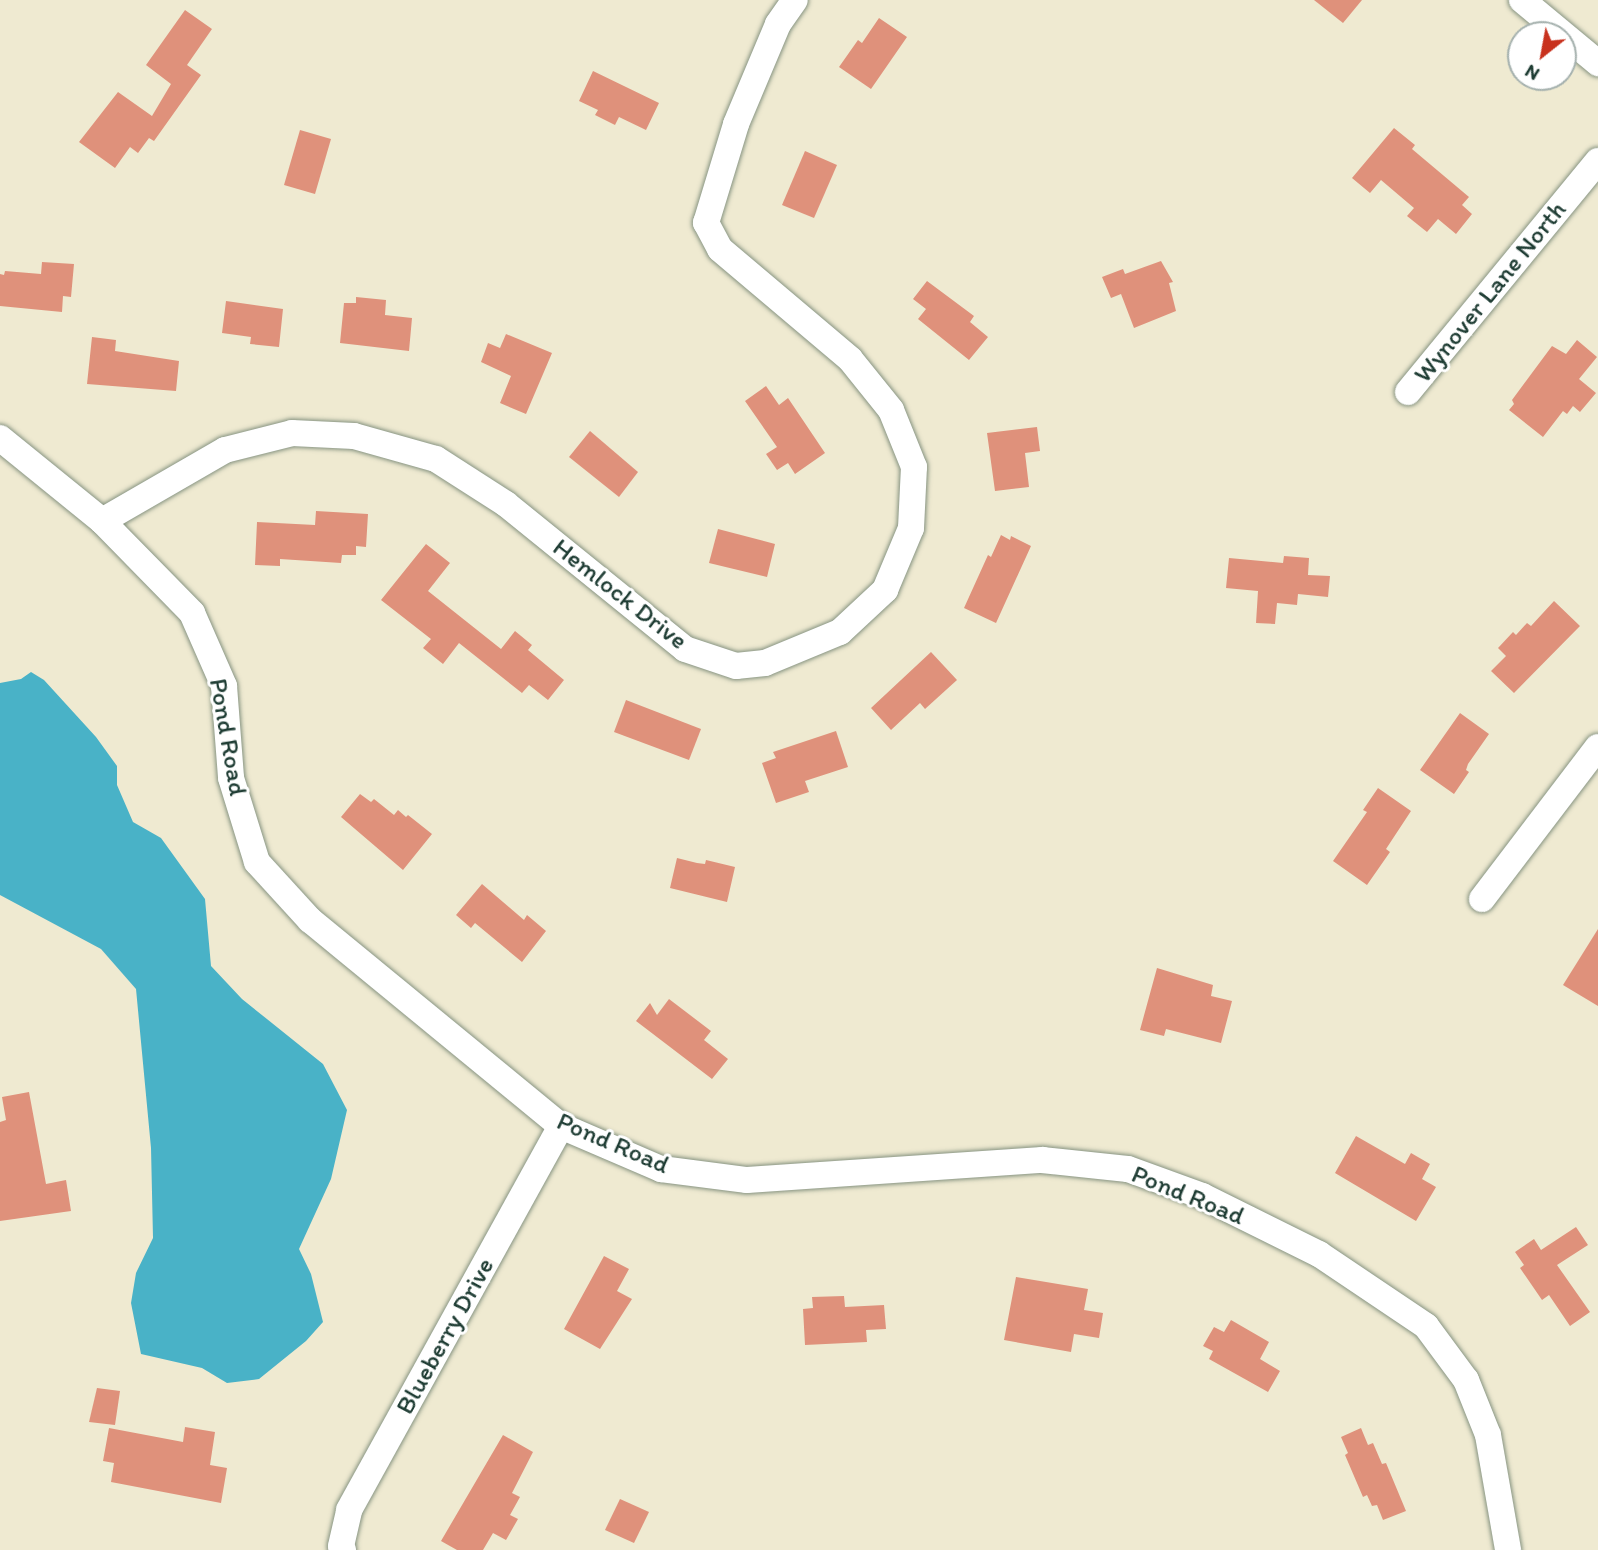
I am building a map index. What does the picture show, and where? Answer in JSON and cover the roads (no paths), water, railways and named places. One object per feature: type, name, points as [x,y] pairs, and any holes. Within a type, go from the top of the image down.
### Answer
[{"type":"street","name":"Hemlock Drive","points":[[102,521],[225,450],[292,433],[354,436],[436,459],[448,466],[506,504],[685,649],[736,666],[765,663],[840,632],[885,590],[911,528],[915,467],[891,410],[850,359],[720,249],[706,223],[736,124],[778,24],[795,0]]},
{"type":"street","points":[[1522,0],[1598,63]]},
{"type":"street","name":"Wynover Lane North","points":[[1408,392],[1598,161]]},
{"type":"street","name":"Pond Road","points":[[0,438],[102,521],[192,613],[224,686],[231,778],[257,862],[310,920],[561,1126],[661,1168],[747,1180],[1042,1160],[1128,1169],[1202,1196],[1319,1254],[1426,1326],[1466,1380],[1488,1435],[1508,1550]]},
{"type":"street","points":[[1482,899],[1598,747]]},
{"type":"street","name":"Blueberry Drive","points":[[343,1550],[349,1510],[561,1126]]},
{"type":"water","points":[[31,672],[44,680],[96,737],[117,766],[117,785],[133,822],[161,838],[205,899],[211,966],[242,999],[323,1064],[347,1110],[331,1179],[299,1249],[311,1274],[323,1322],[306,1341],[259,1379],[227,1383],[202,1368],[141,1354],[131,1303],[136,1273],[153,1238],[151,1148],[136,989],[101,949],[0,895],[0,683],[21,679]]}]
